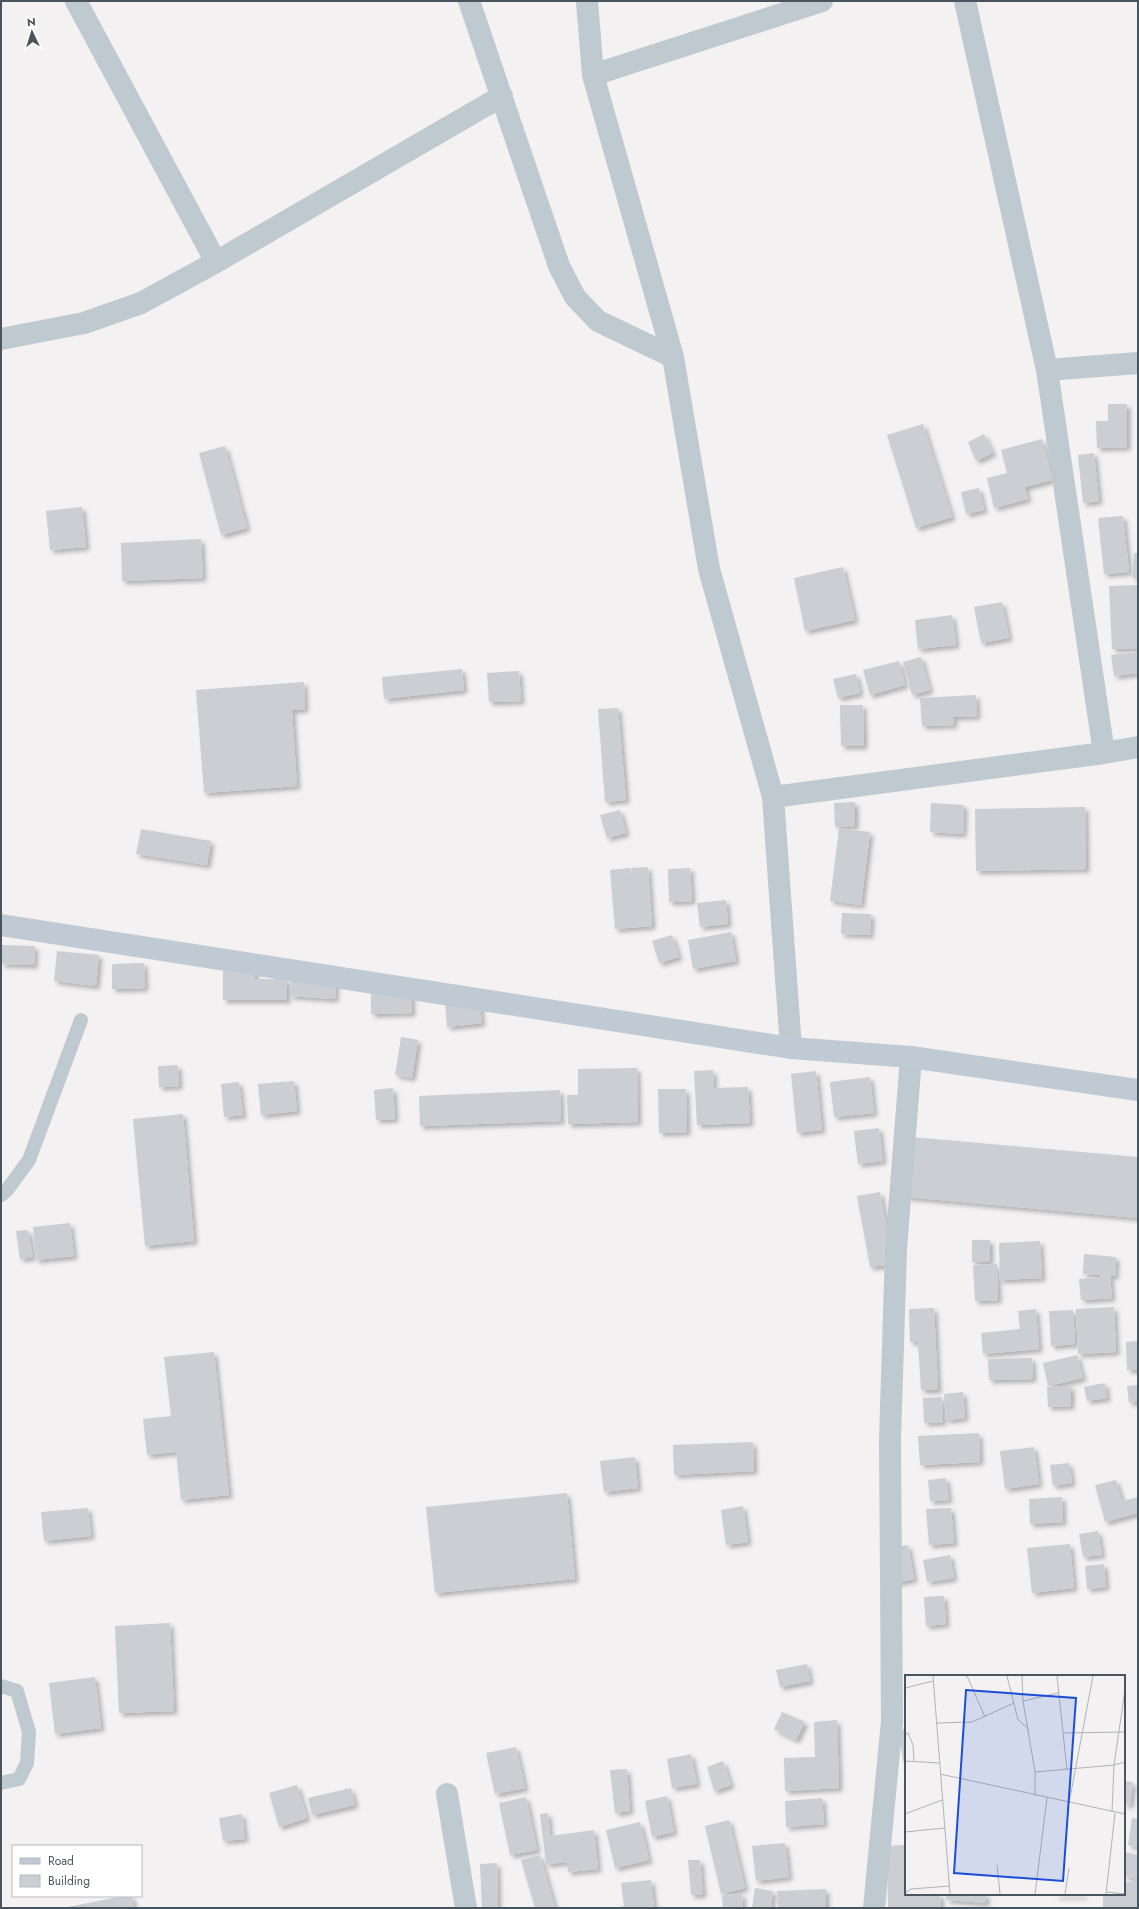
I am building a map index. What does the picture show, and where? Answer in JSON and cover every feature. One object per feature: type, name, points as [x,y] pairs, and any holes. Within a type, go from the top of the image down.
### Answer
[{"type":"street","points":[[76,1],[216,262]]},
{"type":"street","points":[[469,1],[559,266],[575,297],[598,321],[673,357]]},
{"type":"street","points":[[587,1],[593,75],[673,357],[709,568],[773,797],[790,1048]]},
{"type":"street","points":[[593,75],[822,1]]},
{"type":"street","points":[[965,1],[1047,370],[1104,753]]},
{"type":"street","points":[[1,339],[84,323],[141,303],[216,262],[502,96]]},
{"type":"street","points":[[1047,370],[1138,363]]},
{"type":"street","points":[[773,797],[1104,753],[1138,747]]},
{"type":"street","points":[[1,925],[790,1048],[911,1056],[1138,1090]]},
{"type":"street","points":[[874,1908],[892,1721],[890,1440],[896,1249],[911,1056]]},
{"type":"street","points":[[447,1794],[466,1908]]},
{"type":"lane","points":[[1,1195],[7,1190],[29,1160],[81,1020]]},
{"type":"lane","points":[[1,1686],[16,1691],[29,1732],[27,1763],[19,1779],[1,1783]]},
{"type":"building","points":[[1108,404],[1127,404],[1127,447],[1097,448],[1096,421],[1108,421]]},
{"type":"building","points":[[923,424],[952,517],[916,528],[887,435]]},
{"type":"building","points":[[984,434],[993,453],[976,461],[968,442]]},
{"type":"building","points":[[1042,439],[1052,480],[1025,487],[1028,499],[994,508],[987,478],[1007,473],[1001,450]]},
{"type":"building","points":[[225,446],[247,528],[221,535],[199,453]]},
{"type":"building","points":[[1094,453],[1099,501],[1083,503],[1078,455]]},
{"type":"building","points":[[979,488],[984,510],[966,514],[961,492]]},
{"type":"building","points":[[82,507],[86,547],[50,550],[46,511]]},
{"type":"building","points":[[1123,516],[1129,572],[1104,574],[1098,518]]},
{"type":"building","points":[[201,539],[203,578],[122,581],[121,543]]},
{"type":"building","points":[[1134,553],[1138,553],[1138,578],[1132,578]]},
{"type":"building","points":[[843,567],[855,620],[805,631],[794,578]]},
{"type":"building","points":[[1138,585],[1138,648],[1112,649],[1109,586]]},
{"type":"building","points":[[1002,602],[1009,638],[981,643],[974,607]]},
{"type":"building","points":[[952,615],[956,645],[918,649],[915,620]]},
{"type":"building","points":[[1138,652],[1138,673],[1114,676],[1111,655]]},
{"type":"building","points":[[921,657],[930,690],[912,695],[903,662]]},
{"type":"building","points":[[899,661],[905,685],[870,695],[863,670]]},
{"type":"building","points":[[462,669],[464,690],[384,699],[382,677]]},
{"type":"building","points":[[519,671],[521,701],[489,702],[487,673]]},
{"type":"building","points":[[856,674],[860,693],[838,698],[833,679]]},
{"type":"building","points":[[304,682],[305,709],[292,710],[297,786],[204,793],[196,690]]},
{"type":"building","points":[[976,695],[977,716],[953,717],[954,725],[922,726],[920,698]]},
{"type":"building","points":[[840,705],[863,705],[864,746],[841,746]]},
{"type":"building","points":[[618,708],[626,800],[605,802],[598,709]]},
{"type":"building","points":[[855,802],[855,826],[835,827],[834,803]]},
{"type":"building","points":[[931,803],[964,805],[963,834],[930,832]]},
{"type":"building","points":[[1085,807],[1086,869],[976,871],[975,809]]},
{"type":"building","points":[[620,810],[626,833],[607,838],[600,815]]},
{"type":"building","points":[[839,828],[870,832],[861,905],[830,901]]},
{"type":"building","points":[[141,829],[211,841],[207,865],[136,854]]},
{"type":"building","points":[[648,867],[652,926],[615,929],[610,870],[630,868],[635,920],[631,868]]},
{"type":"building","points":[[690,868],[692,901],[669,902],[668,869]]},
{"type":"building","points":[[726,900],[728,924],[700,927],[697,903]]},
{"type":"building","points":[[842,913],[871,914],[870,935],[841,934]]},
{"type":"building","points":[[731,932],[736,961],[693,969],[688,940]]},
{"type":"building","points":[[672,935],[679,957],[659,963],[652,941]]},
{"type":"building","points":[[1,945],[35,946],[34,965],[1,964]]},
{"type":"building","points":[[57,951],[99,955],[96,986],[54,981]]},
{"type":"building","points":[[144,963],[145,988],[112,989],[112,964]]},
{"type":"building","points":[[223,963],[255,963],[255,979],[287,979],[287,1000],[223,1000]]},
{"type":"building","points":[[291,971],[336,973],[335,999],[290,996]]},
{"type":"building","points":[[411,983],[412,1013],[371,1014],[371,984]]},
{"type":"building","points":[[479,999],[482,1023],[447,1027],[445,1003]]},
{"type":"building","points":[[401,1037],[418,1040],[412,1078],[395,1075]]},
{"type":"building","points":[[178,1065],[179,1086],[159,1087],[158,1066]]},
{"type":"building","points":[[637,1068],[638,1122],[568,1124],[567,1095],[578,1095],[578,1069]]},
{"type":"building","points":[[713,1070],[714,1088],[748,1087],[750,1123],[697,1125],[694,1071]]},
{"type":"building","points":[[816,1071],[822,1130],[797,1133],[791,1074]]},
{"type":"building","points":[[870,1077],[874,1113],[834,1117],[830,1082]]},
{"type":"building","points":[[294,1081],[297,1111],[261,1115],[258,1084]]},
{"type":"building","points":[[239,1082],[243,1115],[224,1117],[221,1084]]},
{"type":"building","points":[[393,1088],[395,1119],[376,1120],[374,1090]]},
{"type":"building","points":[[658,1089],[686,1089],[687,1132],[659,1133]]},
{"type":"building","points":[[560,1090],[561,1121],[420,1126],[419,1096]]},
{"type":"building","points":[[183,1114],[194,1241],[145,1246],[133,1119]]},
{"type":"building","points":[[879,1128],[883,1161],[858,1164],[854,1131]]},
{"type":"building","points":[[911,1137],[1138,1157],[1138,1218],[906,1197]]},
{"type":"building","points":[[880,1192],[893,1264],[870,1267],[857,1196]]},
{"type":"building","points":[[70,1223],[74,1256],[36,1260],[33,1227]]},
{"type":"building","points":[[28,1230],[33,1257],[20,1259],[16,1231]]},
{"type":"building","points":[[972,1240],[990,1240],[990,1262],[972,1262]]},
{"type":"building","points":[[1040,1241],[1042,1278],[1000,1280],[999,1243]]},
{"type":"building","points":[[1084,1254],[1116,1257],[1115,1276],[1083,1274]]},
{"type":"building","points":[[997,1264],[998,1300],[975,1301],[973,1265]]},
{"type":"building","points":[[1110,1276],[1112,1298],[1081,1300],[1079,1279]]},
{"type":"building","points":[[1114,1307],[1116,1352],[1078,1354],[1076,1309]]},
{"type":"building","points":[[934,1308],[938,1390],[921,1390],[918,1342],[910,1342],[909,1309]]},
{"type":"building","points":[[1036,1309],[1039,1349],[983,1354],[981,1333],[1020,1329],[1018,1311]]},
{"type":"building","points":[[1073,1310],[1075,1344],[1051,1346],[1049,1311]]},
{"type":"building","points":[[1138,1341],[1138,1370],[1127,1370],[1126,1342]]},
{"type":"building","points":[[214,1352],[229,1495],[181,1500],[176,1452],[147,1455],[143,1419],[171,1416],[164,1357]]},
{"type":"building","points":[[1077,1355],[1083,1378],[1048,1386],[1043,1363]]},
{"type":"building","points":[[1032,1358],[1033,1379],[989,1380],[988,1359]]},
{"type":"building","points":[[1105,1383],[1107,1398],[1087,1401],[1084,1387]]},
{"type":"building","points":[[1138,1385],[1138,1401],[1129,1403],[1127,1386]]},
{"type":"building","points":[[1071,1386],[1071,1406],[1048,1407],[1047,1387]]},
{"type":"building","points":[[963,1392],[965,1418],[946,1420],[944,1394]]},
{"type":"building","points":[[942,1397],[943,1422],[924,1423],[923,1398]]},
{"type":"building","points":[[979,1433],[980,1462],[920,1465],[918,1436]]},
{"type":"building","points":[[753,1442],[754,1471],[674,1475],[673,1445]]},
{"type":"building","points":[[1034,1447],[1039,1484],[1005,1489],[1000,1451]]},
{"type":"building","points":[[635,1457],[638,1488],[604,1492],[600,1461]]},
{"type":"building","points":[[1069,1463],[1072,1483],[1053,1486],[1050,1465]]},
{"type":"building","points":[[946,1478],[949,1500],[930,1501],[928,1480]]},
{"type":"building","points":[[1116,1480],[1122,1501],[1138,1497],[1138,1513],[1105,1522],[1095,1485]]},
{"type":"building","points":[[567,1493],[575,1579],[435,1593],[426,1507]]},
{"type":"building","points":[[1062,1497],[1063,1522],[1030,1524],[1029,1499]]},
{"type":"building","points":[[743,1506],[748,1542],[726,1545],[721,1510]]},
{"type":"building","points":[[88,1508],[91,1536],[44,1541],[41,1512]]},
{"type":"building","points":[[951,1508],[954,1543],[929,1545],[926,1509]]},
{"type":"building","points":[[1098,1531],[1102,1555],[1083,1557],[1079,1534]]},
{"type":"building","points":[[1070,1544],[1074,1588],[1032,1593],[1027,1548]]},
{"type":"building","points":[[908,1545],[914,1579],[896,1583],[890,1548]]},
{"type":"building","points":[[950,1555],[954,1578],[927,1582],[923,1560]]},
{"type":"building","points":[[1104,1564],[1106,1587],[1087,1589],[1085,1566]]},
{"type":"building","points":[[944,1596],[946,1624],[926,1626],[924,1597]]},
{"type":"building","points":[[170,1623],[174,1711],[119,1713],[115,1626]]},
{"type":"building","points":[[807,1664],[810,1681],[780,1687],[776,1670]]},
{"type":"building","points":[[95,1677],[101,1728],[55,1734],[49,1683]]},
{"type":"building","points":[[782,1712],[805,1722],[796,1740],[774,1729]]},
{"type":"building","points":[[837,1720],[839,1788],[785,1791],[784,1758],[815,1757],[814,1722]]},
{"type":"building","points":[[905,1729],[905,1761],[903,1761],[898,1730]]},
{"type":"building","points":[[516,1747],[525,1788],[495,1794],[486,1753]]},
{"type":"building","points":[[691,1754],[697,1784],[672,1788],[667,1759]]},
{"type":"building","points":[[723,1761],[731,1785],[714,1791],[707,1767]]},
{"type":"building","points":[[627,1769],[630,1811],[615,1813],[610,1770]]},
{"type":"building","points":[[1125,1781],[1133,1782],[1130,1805],[1125,1804]]},
{"type":"building","points":[[297,1785],[307,1818],[279,1827],[269,1793]]},
{"type":"building","points":[[351,1788],[355,1805],[312,1815],[308,1798]]},
{"type":"building","points":[[667,1796],[674,1832],[652,1837],[645,1801]]},
{"type":"building","points":[[526,1797],[537,1850],[510,1855],[499,1803]]},
{"type":"building","points":[[822,1798],[824,1824],[786,1827],[785,1801]]},
{"type":"building","points":[[548,1813],[550,1836],[594,1830],[598,1869],[568,1872],[567,1862],[546,1864],[540,1814]]},
{"type":"building","points":[[242,1814],[245,1839],[223,1841],[219,1818]]},
{"type":"building","points":[[1132,1818],[1138,1819],[1138,1847],[1128,1845]]},
{"type":"building","points":[[729,1820],[745,1888],[721,1894],[705,1826]]},
{"type":"building","points":[[640,1822],[649,1860],[615,1868],[606,1830]]},
{"type":"building","points":[[785,1843],[789,1877],[756,1881],[752,1846]]},
{"type":"building","points":[[905,1845],[905,1895],[940,1895],[941,1907],[888,1908],[887,1846]]},
{"type":"building","points":[[1125,1852],[1138,1855],[1138,1879],[1125,1876]]},
{"type":"building","points":[[540,1855],[555,1908],[535,1908],[521,1860]]},
{"type":"building","points":[[688,1860],[700,1860],[703,1894],[691,1895]]},
{"type":"building","points":[[497,1863],[498,1908],[482,1908],[480,1864]]},
{"type":"building","points":[[651,1880],[654,1908],[615,1908],[624,1906],[621,1883]]},
{"type":"building","points":[[1138,1881],[1138,1908],[1103,1908],[1103,1895],[1125,1895],[1125,1882]]},
{"type":"building","points":[[755,1888],[773,1891],[771,1908],[752,1908]]},
{"type":"building","points":[[826,1889],[826,1908],[778,1908],[777,1891]]},
{"type":"building","points":[[742,1894],[743,1908],[723,1908],[722,1895]]},
{"type":"building","points":[[946,1895],[986,1895],[986,1903],[946,1900]]},
{"type":"building","points":[[1055,1895],[1084,1895],[1084,1896]]},
{"type":"building","points":[[118,1897],[132,1897],[134,1908],[63,1908]]}]
